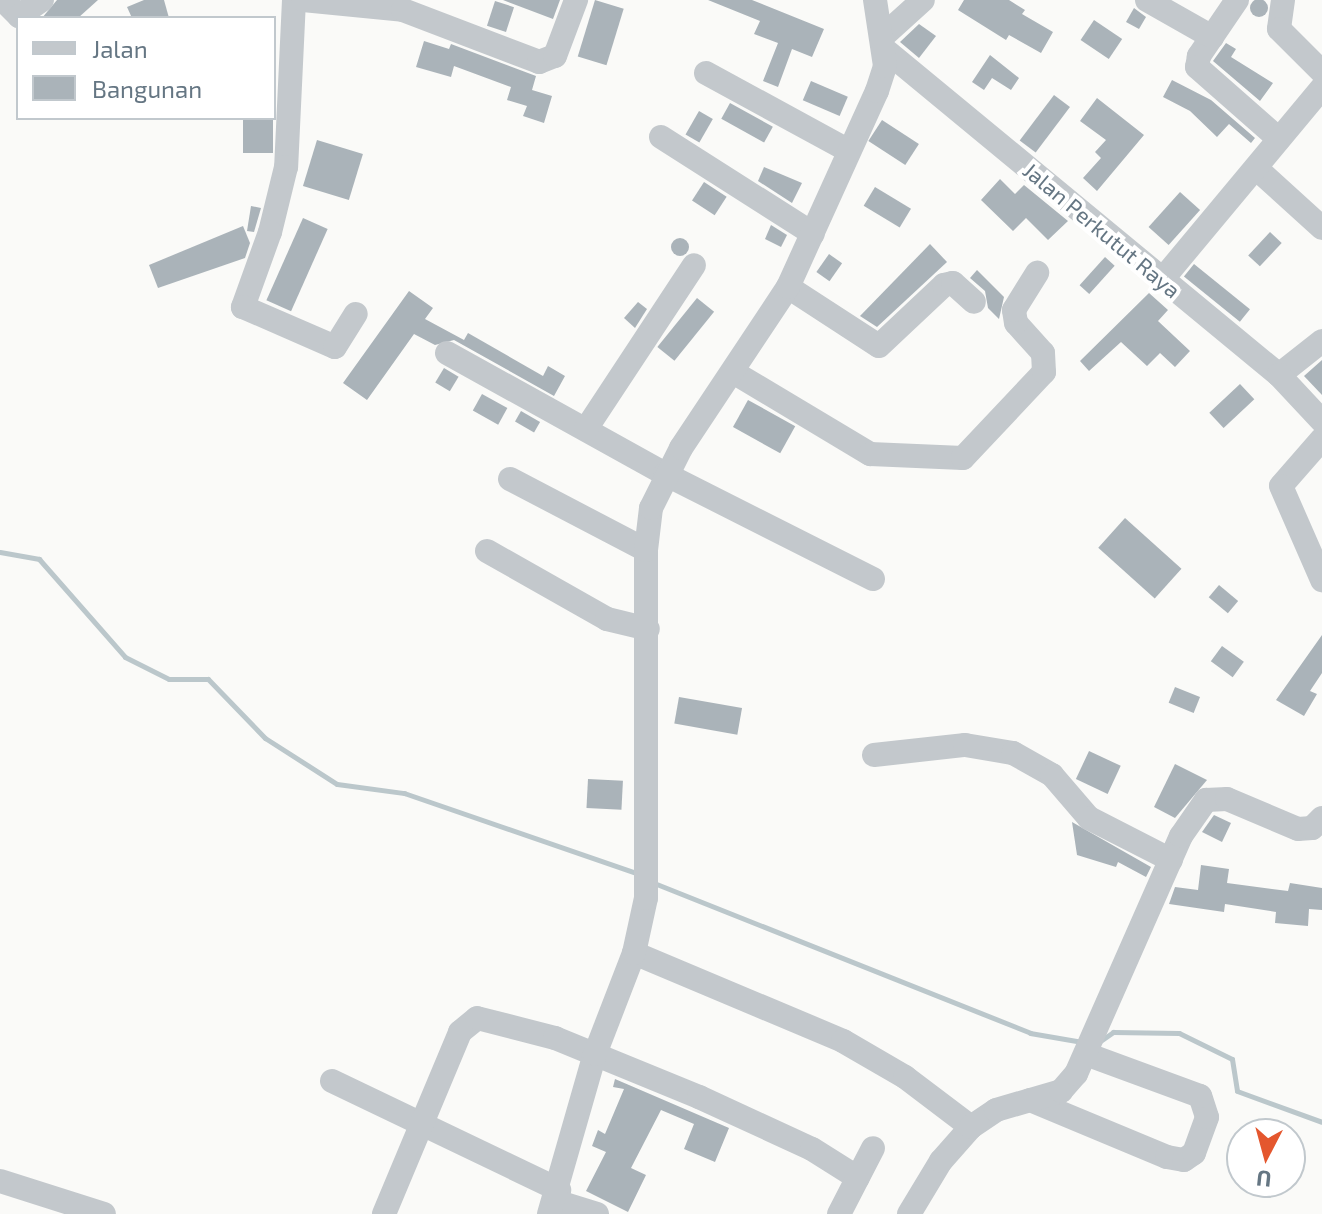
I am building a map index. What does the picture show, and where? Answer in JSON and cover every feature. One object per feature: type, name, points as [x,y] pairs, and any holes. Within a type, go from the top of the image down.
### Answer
[{"type":"street","points":[[12,17],[42,0]]},
{"type":"street","points":[[294,0],[284,30],[286,167],[270,232],[243,307],[335,347],[356,314]]},
{"type":"street","points":[[303,0],[403,10],[539,62],[555,56],[576,0]]},
{"type":"street","points":[[554,1201],[595,1054],[634,953],[646,898],[648,522],[665,474],[788,287],[882,78],[883,43],[875,0]]},
{"type":"street","points":[[883,43],[923,0]]},
{"type":"street","points":[[1147,0],[1212,37]]},
{"type":"street","points":[[1237,0],[1199,56],[1198,69],[1279,139]]},
{"type":"street","points":[[1283,0],[1279,29],[1322,72]]},
{"type":"street","name":"Jalan Perkutut Raya","points":[[883,43],[1161,281],[1279,375],[1322,421]]},
{"type":"street","points":[[706,73],[847,150]]},
{"type":"street","points":[[1161,281],[1322,88]]},
{"type":"street","points":[[661,137],[813,234]]},
{"type":"street","points":[[1257,169],[1322,228]]},
{"type":"street","points":[[586,429],[694,265]]},
{"type":"street","points":[[733,372],[870,454],[963,458],[1044,372],[1043,353],[1016,323],[1014,310],[1037,273]]},
{"type":"street","points":[[788,287],[879,346],[944,285],[953,283],[974,302]]},
{"type":"street","points":[[1279,375],[1322,341]]},
{"type":"street","points":[[447,353],[665,474],[873,579]]},
{"type":"street","points":[[1319,449],[1281,486],[1322,580]]},
{"type":"street","points":[[510,479],[646,550]]},
{"type":"street","points":[[487,551],[607,619],[648,629]]},
{"type":"street","points":[[874,755],[965,745],[1013,753],[1052,775],[1089,818],[1171,860]]},
{"type":"street","points":[[909,1214],[935,1169],[971,1127],[996,1110],[1061,1091],[1086,1051],[1095,1023],[1199,807],[1212,798],[1227,799],[1298,829],[1312,828],[1322,818]]},
{"type":"street","points":[[634,953],[843,1041],[905,1077],[971,1127]]},
{"type":"street","points":[[384,1214],[460,1032],[471,1020],[499,1021],[595,1054],[812,1149],[858,1178]]},
{"type":"street","points":[[1030,1100],[1167,1157],[1184,1160],[1194,1153],[1208,1110],[1200,1096],[1086,1051]]},
{"type":"street","points":[[332,1081],[423,1122],[554,1201],[597,1214]]},
{"type":"street","points":[[839,1214],[873,1148]]},
{"type":"street","points":[[0,1181],[104,1214]]},
{"type":"building","points":[[1255,-1],[1263,-1],[1268,8],[1266,15],[1255,17],[1250,12],[1250,4]]},
{"type":"building","points":[[57,0],[98,0],[80,16],[44,16]]},
{"type":"building","points":[[144,0],[164,0],[168,16],[131,16],[127,7]]},
{"type":"building","points":[[503,0],[560,0],[553,19]]},
{"type":"building","points":[[595,0],[624,9],[606,65],[578,56]]},
{"type":"building","points":[[708,0],[752,0],[824,29],[812,57],[792,49],[778,87],[763,81],[778,43],[754,34],[760,21]]},
{"type":"building","points":[[964,0],[1009,0],[1025,10],[1022,14],[1053,32],[1041,53],[1009,35],[1006,40],[958,10]]},
{"type":"building","points":[[495,1],[514,7],[506,32],[487,26]]},
{"type":"building","points":[[1134,8],[1146,17],[1139,29],[1126,22]]},
{"type":"building","points":[[1094,20],[1122,39],[1109,59],[1081,40]]},
{"type":"building","points":[[919,24],[936,36],[919,58],[900,42]]},
{"type":"building","points":[[424,41],[449,49],[451,44],[536,76],[532,90],[552,96],[544,123],[523,116],[527,106],[507,100],[511,87],[454,66],[451,77],[416,67]]},
{"type":"building","points":[[1226,43],[1236,49],[1231,57],[1273,83],[1260,101],[1213,61]]},
{"type":"building","points":[[990,55],[1019,78],[1011,90],[992,78],[984,90],[972,82]]},
{"type":"building","points":[[1172,80],[1211,100],[1255,138],[1251,143],[1229,124],[1217,137],[1190,111],[1163,97]]},
{"type":"building","points":[[811,81],[848,97],[840,116],[803,100]]},
{"type":"building","points":[[1054,95],[1070,107],[1036,153],[1020,141]]},
{"type":"building","points":[[1097,98],[1144,135],[1097,191],[1083,178],[1101,158],[1095,152],[1106,140],[1080,121]]},
{"type":"building","points":[[730,103],[773,127],[764,142],[721,119]]},
{"type":"building","points":[[699,111],[713,119],[699,142],[686,134]]},
{"type":"building","points":[[243,120],[273,120],[273,153],[243,153]]},
{"type":"building","points":[[882,120],[919,144],[905,165],[868,141]]},
{"type":"building","points":[[317,140],[363,154],[349,200],[303,186]]},
{"type":"building","points":[[764,167],[802,183],[792,203],[758,181]]},
{"type":"building","points":[[1000,179],[1015,194],[1024,185],[1068,221],[1048,240],[1026,218],[1013,231],[981,200]]},
{"type":"building","points":[[704,182],[727,197],[715,215],[692,200]]},
{"type":"building","points":[[875,187],[911,209],[900,227],[864,206]]},
{"type":"building","points":[[1180,192],[1200,210],[1169,245],[1149,227]]},
{"type":"building","points":[[251,206],[261,208],[254,232],[247,231]]},
{"type":"building","points":[[303,218],[328,229],[291,311],[266,300]]},
{"type":"building","points":[[771,225],[787,235],[781,247],[765,239]]},
{"type":"building","points":[[243,226],[250,243],[245,258],[158,288],[149,265]]},
{"type":"building","points":[[1270,232],[1282,243],[1260,266],[1248,255]]},
{"type":"building","points":[[676,238],[684,238],[689,247],[687,254],[676,256],[671,251],[671,243]]},
{"type":"building","points":[[930,244],[947,262],[877,327],[860,316]]},
{"type":"building","points":[[829,254],[842,263],[829,281],[816,272]]},
{"type":"building","points":[[1105,257],[1115,266],[1089,294],[1080,285]]},
{"type":"building","points":[[1194,264],[1250,309],[1240,322],[1184,276]]},
{"type":"building","points":[[977,270],[1004,297],[999,319],[988,308],[985,291],[970,278]]},
{"type":"building","points":[[409,291],[433,308],[425,319],[464,340],[468,333],[543,376],[548,366],[565,376],[554,396],[454,340],[435,345],[414,334],[367,400],[343,383]]},
{"type":"building","points":[[1149,293],[1168,310],[1158,321],[1190,351],[1175,367],[1160,353],[1147,366],[1121,342],[1089,371],[1080,361]]},
{"type":"building","points":[[697,298],[714,312],[674,361],[657,347]]},
{"type":"building","points":[[638,302],[647,309],[635,328],[624,318]]},
{"type":"building","points":[[1322,360],[1322,395],[1304,376]]},
{"type":"building","points":[[444,368],[459,377],[450,391],[435,383]]},
{"type":"building","points":[[1240,384],[1254,399],[1224,428],[1209,413]]},
{"type":"building","points":[[482,394],[507,408],[498,425],[473,411]]},
{"type":"building","points":[[748,400],[795,426],[780,453],[733,427]]},
{"type":"building","points":[[521,411],[540,422],[534,432],[515,421]]},
{"type":"building","points":[[1125,518],[1181,569],[1155,599],[1098,548]]},
{"type":"building","points":[[1219,585],[1238,601],[1228,613],[1209,597]]},
{"type":"building","points":[[1322,635],[1322,673],[1310,691],[1317,694],[1304,716],[1276,700]]},
{"type":"building","points":[[1222,646],[1244,662],[1233,677],[1211,661]]},
{"type":"building","points":[[1175,687],[1200,697],[1194,713],[1169,703]]},
{"type":"building","points":[[679,697],[742,708],[737,735],[674,724]]},
{"type":"building","points":[[1089,751],[1121,766],[1108,794],[1076,779]]},
{"type":"building","points":[[1175,764],[1207,780],[1175,818],[1154,807]]},
{"type":"building","points":[[588,779],[623,781],[621,810],[586,808]]},
{"type":"building","points":[[1214,815],[1231,823],[1222,842],[1202,832]]},
{"type":"building","points":[[1072,822],[1151,867],[1146,877],[1118,862],[1116,867],[1077,855]]},
{"type":"building","points":[[1201,865],[1229,869],[1227,883],[1288,891],[1290,883],[1322,888],[1322,910],[1309,909],[1308,926],[1275,923],[1276,912],[1225,904],[1224,912],[1169,904],[1175,887],[1198,890]]},
{"type":"building","points":[[615,1079],[729,1128],[715,1162],[684,1149],[694,1124],[661,1110],[631,1168],[646,1175],[628,1212],[586,1191],[606,1152],[592,1146],[598,1130],[605,1134],[624,1089],[613,1087]]},
{"type":"waterway","points":[[0,552],[39,559],[125,657],[169,679],[208,679],[265,738],[337,784],[404,793],[639,874]]},
{"type":"waterway","points":[[654,883],[1030,1033],[1082,1042]]},
{"type":"waterway","points":[[1096,1044],[1113,1032],[1179,1033],[1232,1059],[1237,1091],[1322,1122]]}]
